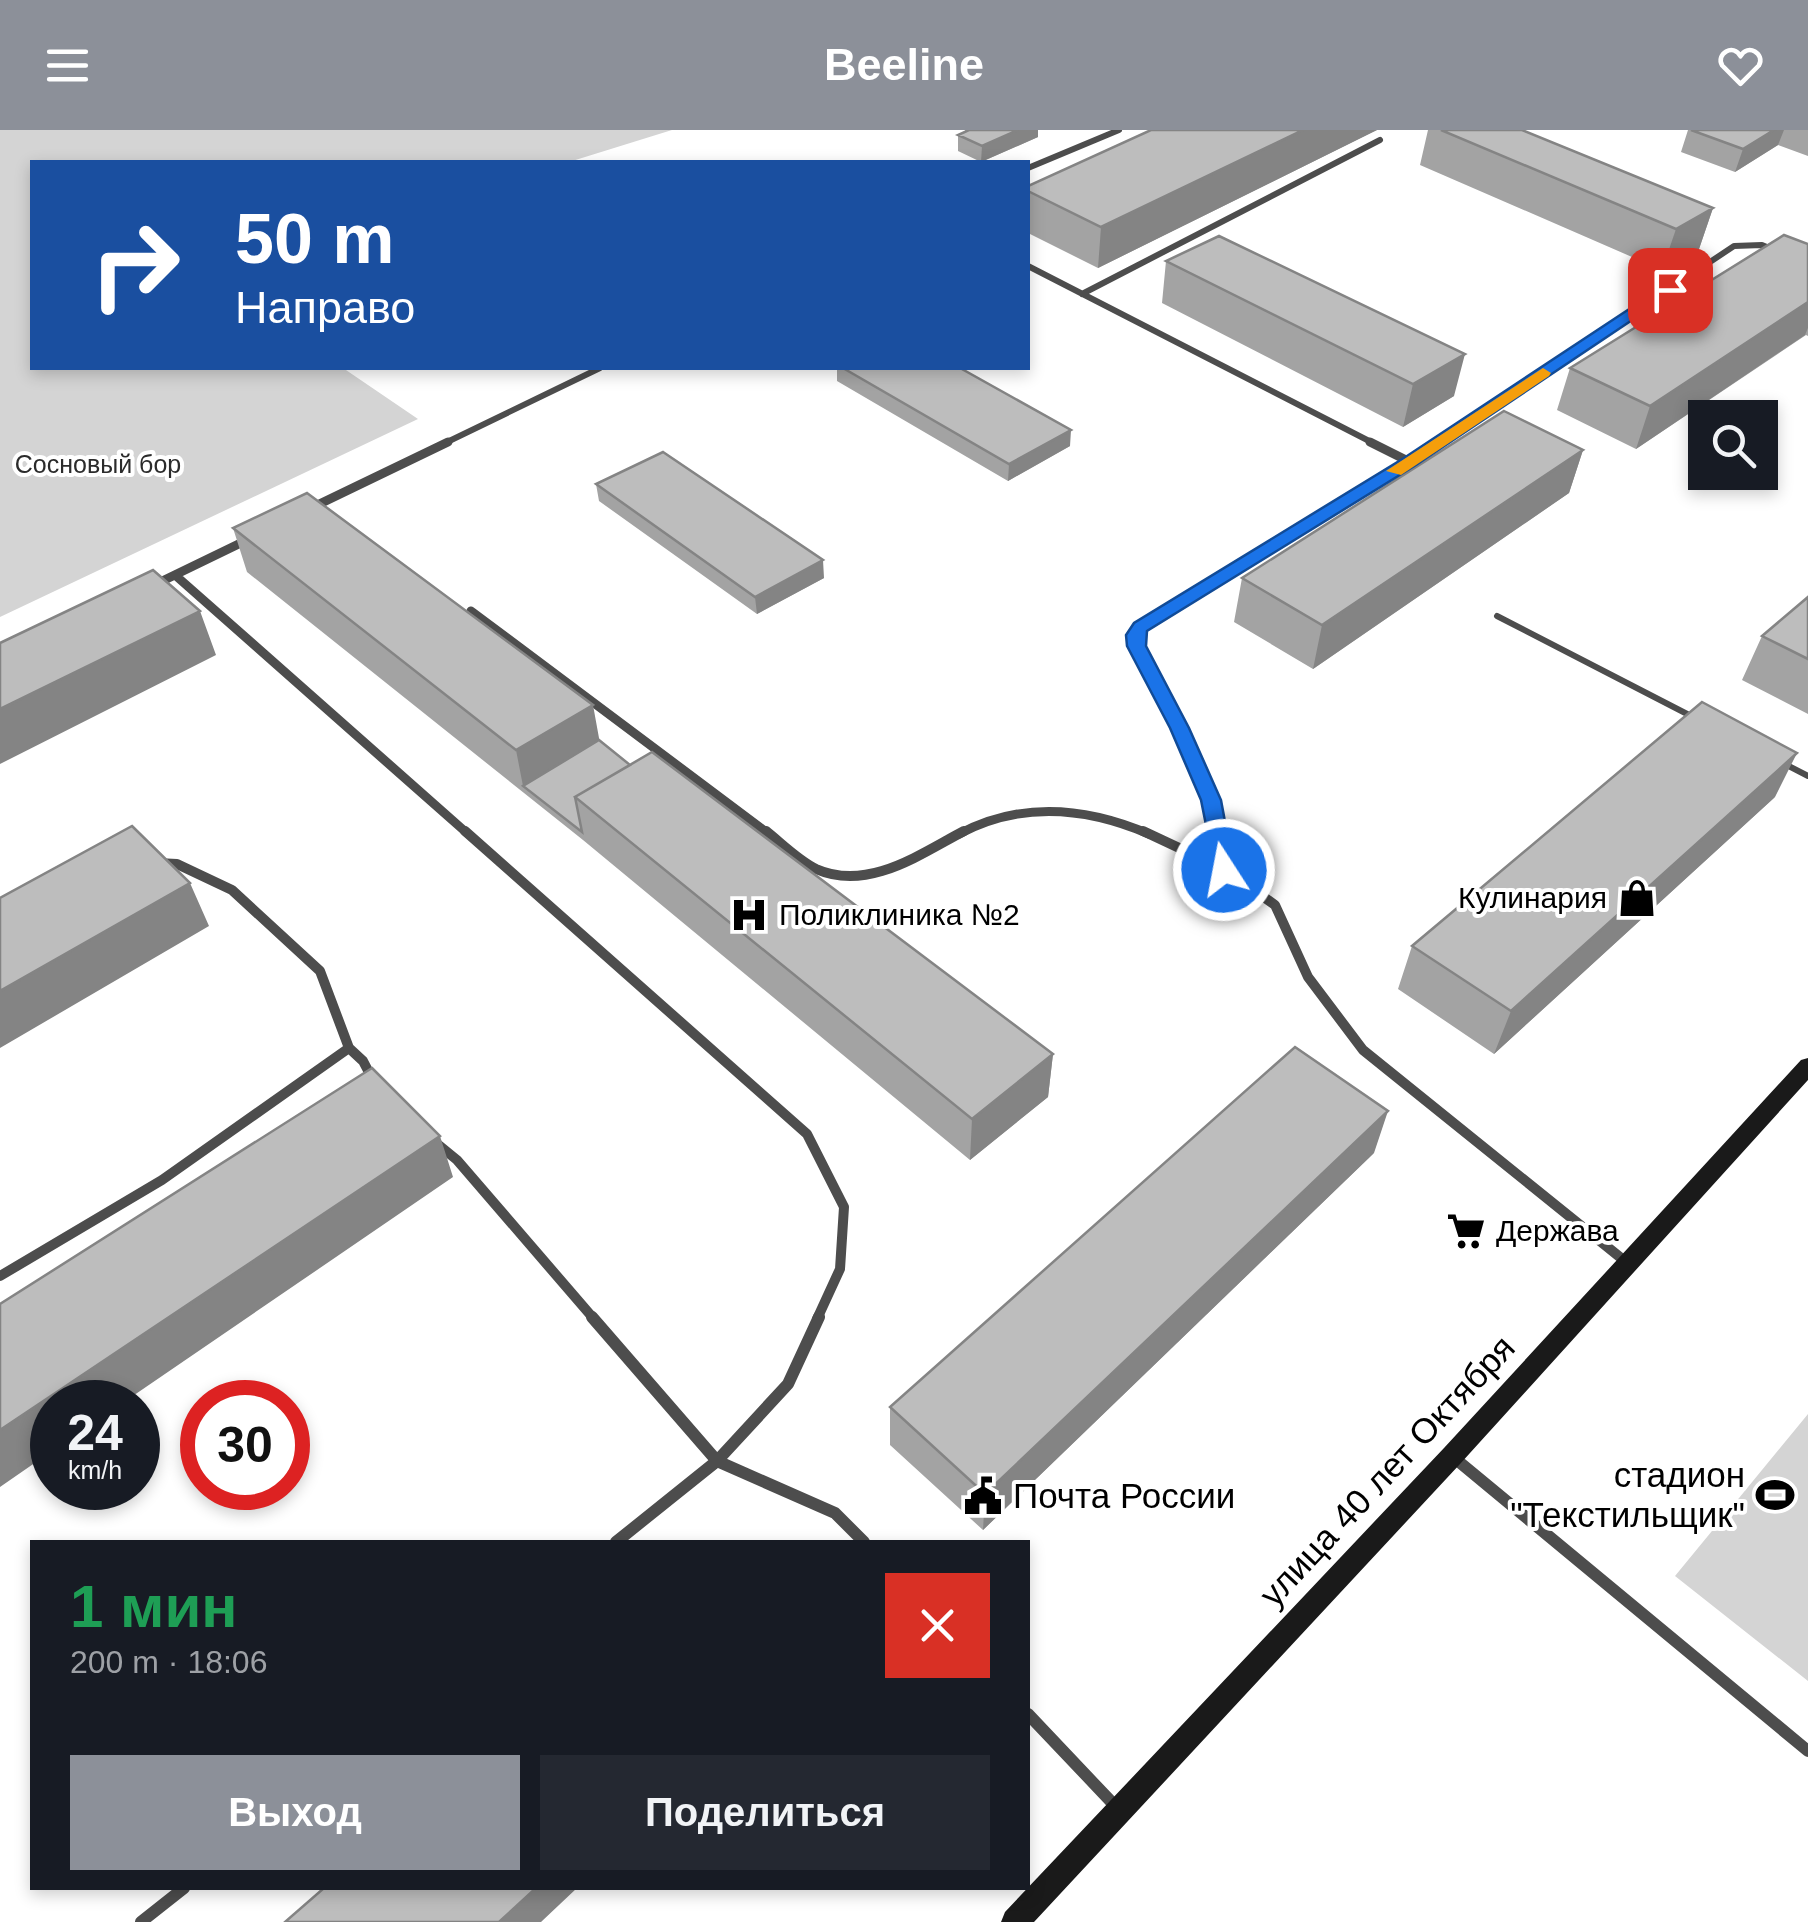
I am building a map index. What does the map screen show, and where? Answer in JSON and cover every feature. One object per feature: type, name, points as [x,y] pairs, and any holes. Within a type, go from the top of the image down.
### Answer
[{"type":"main road","name":"улица 40 лет Октября","points":[[1015,1922],[1452,1456],[1808,1066]]},
{"type":"street","points":[[1030,167],[1118,130]]},
{"type":"street","points":[[1082,294],[1380,140]]},
{"type":"street","points":[[1224,870],[1211,800],[1180,728],[1137,646],[1135,635],[1140,627],[1410,462],[1734,246],[1762,245],[1792,258]]},
{"type":"street","points":[[1030,267],[1410,462]]},
{"type":"street","points":[[299,514],[596,370]]},
{"type":"street","points":[[140,592],[263,532]]},
{"type":"street","points":[[174,574],[806,1134],[844,1207],[840,1270],[788,1384],[717,1461],[618,1540]]},
{"type":"street","points":[[472,611],[816,869],[853,876],[886,868],[940,846],[982,822],[1034,809],[1072,810],[1116,819],[1224,870],[1275,904],[1308,977],[1363,1050],[1626,1262]]},
{"type":"street","points":[[146,863],[177,864],[232,890],[320,971],[349,1048],[363,1061],[379,1094]]},
{"type":"street","points":[[0,1276],[162,1180],[349,1048]]},
{"type":"street","points":[[421,1130],[457,1160],[717,1461],[836,1513],[862,1540]]},
{"type":"street","points":[[1452,1456],[1808,1751]]},
{"type":"street","points":[[1030,1716],[1119,1810]]},
{"type":"street","points":[[140,1922],[181,1890]]},
{"type":"lane","points":[[1497,616],[1704,723]]},
{"type":"lane","points":[[1774,758],[1808,776]]},
{"type":"green space","name":"Сосновый бор","points":[[0,130],[672,130],[575,160],[30,160],[30,370],[346,370],[418,419],[0,617]]},
{"type":"green space","name":"стадион \"Текстильщик\"","points":[[1808,1414],[1808,1681],[1675,1576]]},
{"type":"building","points":[[969,130],[1018,130],[982,146],[958,135]]},
{"type":"building","points":[[1151,130],[1303,130],[1101,227],[1030,192],[1030,185]]},
{"type":"building","points":[[1441,130],[1522,130],[1713,208],[1676,229]]},
{"type":"building","points":[[1691,130],[1774,130],[1743,149]]},
{"type":"building","points":[[1784,235],[1808,244],[1808,302],[1650,406],[1570,368]]},
{"type":"building","points":[[1219,236],[1465,354],[1413,384],[1166,261]]},
{"type":"building","points":[[846,370],[964,370],[1071,430],[1009,464]]},
{"type":"building","points":[[1504,411],[1583,450],[1322,625],[1242,578]]},
{"type":"building","points":[[663,452],[823,560],[755,597],[596,484]]},
{"type":"building","points":[[307,493],[593,705],[516,750],[233,528]]},
{"type":"building","points":[[153,570],[200,611],[0,709],[0,643]]},
{"type":"building","points":[[1808,597],[1808,659],[1762,636]]},
{"type":"building","points":[[1702,702],[1797,753],[1511,1011],[1412,946]]},
{"type":"building","points":[[599,740],[630,765],[575,797],[582,832],[523,786]]},
{"type":"building","points":[[652,752],[1053,1054],[972,1119],[575,797]]},
{"type":"building","points":[[132,826],[190,883],[0,991],[0,898]]},
{"type":"building","points":[[1295,1047],[1388,1111],[985,1494],[890,1407]]},
{"type":"building","points":[[372,1068],[440,1136],[75,1380],[30,1380],[30,1410],[0,1430],[0,1304]]},
{"type":"building","points":[[322,1890],[534,1890],[499,1922],[285,1922]]},
{"type":"slow traffic","points":[[1395,471],[1543,373]]},
{"type":"place","name":"Кулинария","points":[[1637,898]]},
{"type":"place","name":"Поликлиника №2","points":[[749,915]]},
{"type":"place","name":"Держава","points":[[1466,1231]]},
{"type":"place","name":"стадион \"Текстильщик\"","points":[[1775,1495]]},
{"type":"place","name":"Почта России","points":[[983,1496]]},
{"type":"route","points":[[1224,870],[1211,800],[1180,728],[1137,646],[1135,635],[1140,627],[1410,462],[1670,290]]}]
